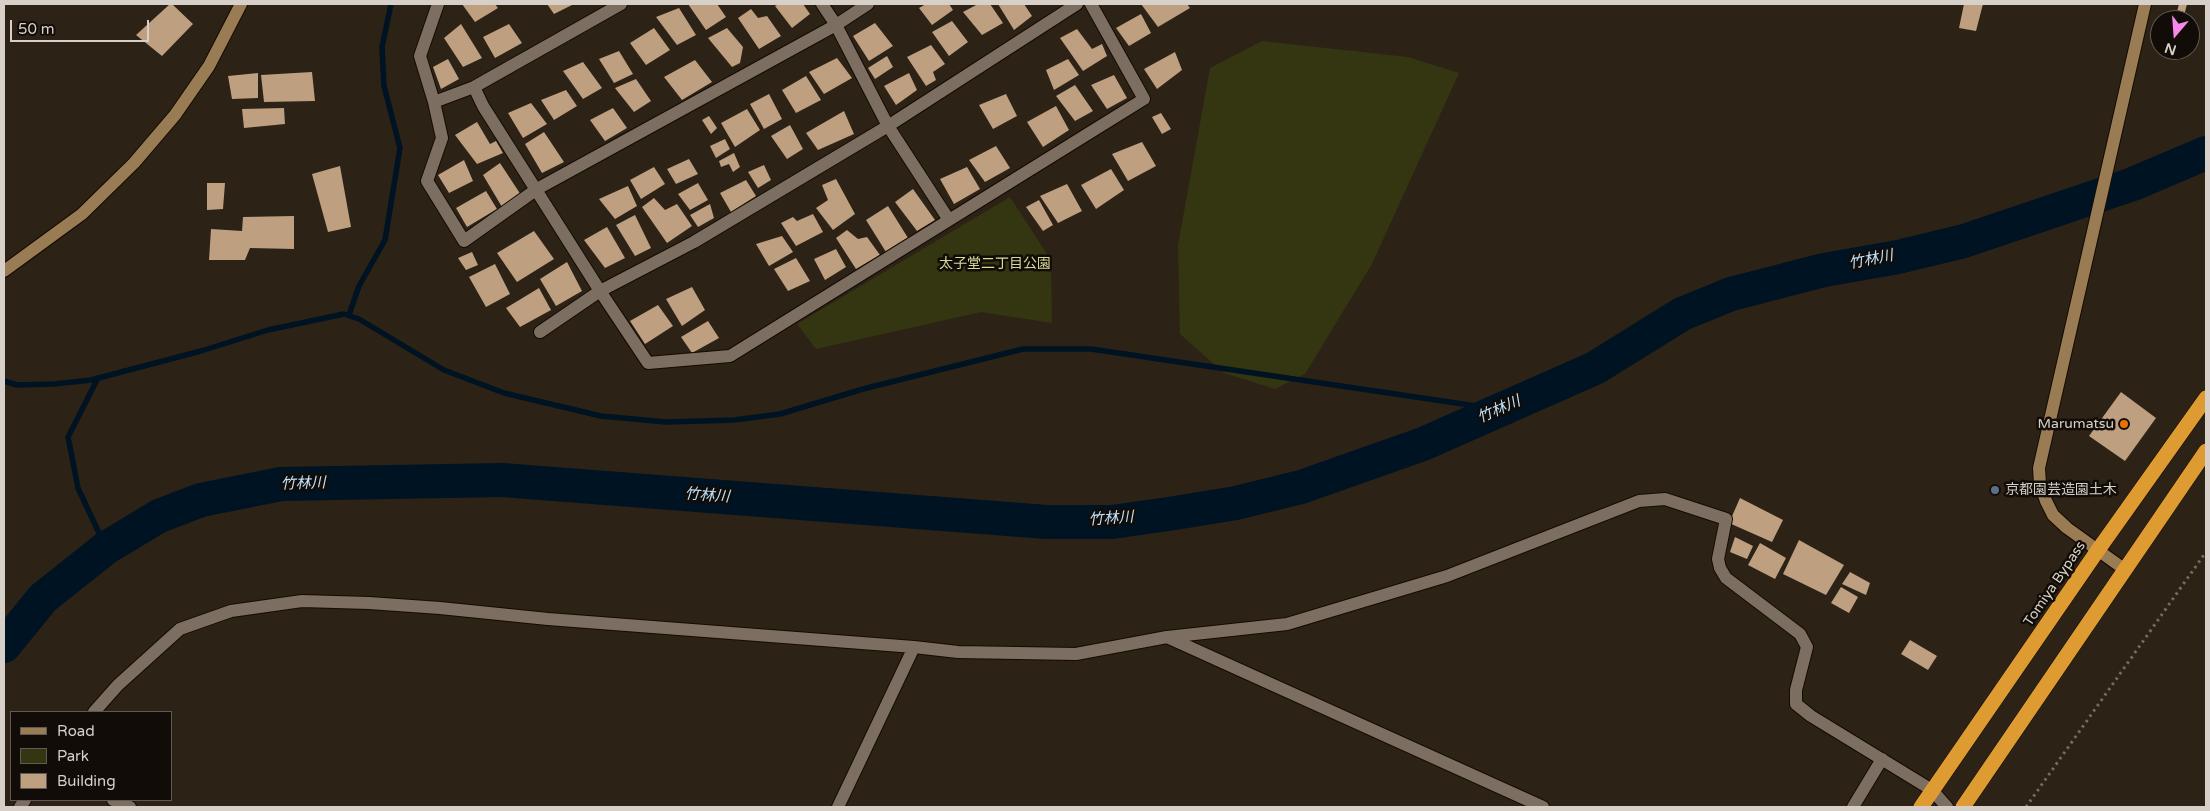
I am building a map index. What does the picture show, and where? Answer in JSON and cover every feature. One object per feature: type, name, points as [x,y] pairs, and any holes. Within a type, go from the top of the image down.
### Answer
[{"type":"highway","name":"Tomiya Bypass","points":[[1921,807],[2098,550],[2206,398]]},
{"type":"highway","points":[[1962,807],[2206,451]]},
{"type":"street","points":[[4,271],[82,214],[134,163],[175,114],[209,66],[241,4]]},
{"type":"street","points":[[438,4],[420,56],[434,102],[442,138],[427,181],[464,241],[538,190],[836,25],[868,4]]},
{"type":"street","points":[[434,102],[474,87],[621,4]]},
{"type":"street","points":[[822,4],[836,25],[888,126],[949,220]]},
{"type":"street","points":[[540,332],[600,291],[694,242],[888,126],[1077,4]]},
{"type":"street","points":[[474,87],[483,106],[648,363],[730,356],[1144,99],[1091,4]]},
{"type":"street","points":[[2124,569],[2067,528],[2053,515],[2040,484],[2039,468],[2114,146],[2144,4]]},
{"type":"street","points":[[95,711],[118,685],[180,629],[231,611],[302,601],[440,608],[958,652],[1076,654],[1167,637],[1287,624],[1447,576],[1639,501],[1665,499],[1726,519],[1718,559],[1720,568],[1726,578],[1800,634],[1807,647],[1796,690],[1796,704],[1811,716],[1932,790],[1947,807]]},
{"type":"street","points":[[1167,637],[1543,807]]},
{"type":"street","points":[[838,807],[914,647]]},
{"type":"street","points":[[1853,807],[1882,760]]},
{"type":"street","points":[[115,801],[130,807]]},
{"type":"path","points":[[2026,807],[2206,552]]},
{"type":"green space","points":[[1262,41],[1408,57],[1459,73],[1372,264],[1305,374],[1275,389],[1224,373],[1180,334],[1178,245],[1210,68]]},
{"type":"green space","name":"太子堂二丁目公園","points":[[1010,197],[1051,260],[1052,323],[981,312],[816,349],[797,324]]},
{"type":"building","points":[[170,4],[193,24],[162,56],[136,35]]},
{"type":"building","points":[[462,4],[495,4],[498,8],[475,22]]},
{"type":"building","points":[[547,4],[574,4],[554,14]]},
{"type":"building","points":[[688,4],[717,4],[726,17],[706,30]]},
{"type":"building","points":[[779,4],[803,4],[810,14],[792,28],[775,6]]},
{"type":"building","points":[[926,4],[949,4],[953,10],[932,25],[919,8]]},
{"type":"building","points":[[978,4],[990,4],[1003,23],[982,35],[963,12]]},
{"type":"building","points":[[998,4],[1024,4],[1032,16],[1014,30]]},
{"type":"building","points":[[1141,4],[1187,4],[1190,8],[1158,27]]},
{"type":"building","points":[[1964,4],[1983,4],[1976,31],[1959,28]]},
{"type":"building","points":[[2179,4],[2187,4],[2186,10],[2178,10]]},
{"type":"building","points":[[679,8],[696,35],[677,45],[656,17]]},
{"type":"building","points":[[751,9],[758,18],[767,16],[781,36],[759,49],[738,18]]},
{"type":"building","points":[[1141,14],[1151,33],[1129,46],[1116,28]]},
{"type":"building","points":[[952,21],[968,42],[949,56],[932,32]]},
{"type":"building","points":[[875,23],[893,46],[869,61],[853,36]]},
{"type":"building","points":[[461,24],[482,58],[463,67],[444,38]]},
{"type":"building","points":[[509,24],[522,43],[495,58],[483,37]]},
{"type":"building","points":[[654,28],[670,50],[646,65],[630,43]]},
{"type":"building","points":[[727,28],[743,47],[740,63],[732,67],[708,38]]},
{"type":"building","points":[[1077,29],[1092,49],[1102,44],[1107,56],[1083,71],[1060,38]]},
{"type":"building","points":[[931,45],[945,64],[933,72],[936,80],[926,86],[907,57]]},
{"type":"building","points":[[619,51],[633,74],[614,83],[599,59]]},
{"type":"building","points":[[1175,52],[1182,70],[1157,89],[1144,69]]},
{"type":"building","points":[[887,56],[893,67],[875,79],[868,68]]},
{"type":"building","points":[[837,58],[852,78],[824,94],[809,72]]},
{"type":"building","points":[[448,59],[459,79],[441,89],[433,67]]},
{"type":"building","points":[[1068,59],[1079,75],[1054,90],[1046,70]]},
{"type":"building","points":[[695,60],[712,82],[682,100],[664,77]]},
{"type":"building","points":[[583,62],[602,88],[583,99],[563,71]]},
{"type":"building","points":[[312,72],[315,101],[264,102],[261,75]]},
{"type":"building","points":[[258,73],[258,98],[232,99],[228,76]]},
{"type":"building","points":[[909,73],[917,90],[896,105],[884,86]]},
{"type":"building","points":[[1114,75],[1127,98],[1107,109],[1091,85]]},
{"type":"building","points":[[806,76],[821,100],[796,113],[782,90]]},
{"type":"building","points":[[636,79],[651,101],[634,112],[615,88]]},
{"type":"building","points":[[1075,85],[1093,111],[1075,121],[1056,96]]},
{"type":"building","points":[[566,90],[577,106],[554,120],[541,100]]},
{"type":"building","points":[[769,94],[782,119],[764,129],[750,104]]},
{"type":"building","points":[[1006,94],[1017,116],[993,129],[979,105]]},
{"type":"building","points":[[531,103],[547,124],[523,138],[508,113]]},
{"type":"building","points":[[1056,106],[1069,130],[1043,147],[1027,122]]},
{"type":"building","points":[[284,108],[285,124],[244,128],[242,109]]},
{"type":"building","points":[[613,108],[627,128],[605,141],[590,120]]},
{"type":"building","points":[[747,109],[760,130],[735,147],[721,123]]},
{"type":"building","points":[[844,111],[854,134],[818,150],[806,133]]},
{"type":"building","points":[[1161,113],[1171,129],[1162,134],[1152,117]]},
{"type":"building","points":[[709,116],[717,128],[711,134],[702,120]]},
{"type":"building","points":[[477,122],[490,144],[496,141],[503,153],[477,164],[455,135]]},
{"type":"building","points":[[790,125],[803,149],[787,159],[771,136]]},
{"type":"building","points":[[544,132],[564,162],[542,173],[525,144]]},
{"type":"building","points":[[725,139],[730,149],[716,158],[710,146]]},
{"type":"building","points":[[1142,142],[1156,166],[1128,181],[1112,154]]},
{"type":"building","points":[[996,146],[1010,168],[985,182],[969,160]]},
{"type":"building","points":[[734,153],[740,167],[733,172],[729,164],[721,167],[719,161]]},
{"type":"building","points":[[689,159],[698,174],[676,184],[667,169]]},
{"type":"building","points":[[464,160],[473,181],[449,193],[438,175]]},
{"type":"building","points":[[500,163],[521,195],[502,207],[483,175]]},
{"type":"building","points":[[764,165],[771,180],[758,188],[748,172]]},
{"type":"building","points":[[340,166],[351,227],[328,232],[312,174]]},
{"type":"building","points":[[654,167],[665,184],[641,199],[630,180]]},
{"type":"building","points":[[967,167],[980,189],[954,204],[940,179]]},
{"type":"building","points":[[1111,169],[1124,190],[1096,209],[1081,185]]},
{"type":"building","points":[[836,179],[855,214],[833,230],[816,208],[828,200],[822,185]]},
{"type":"building","points":[[746,180],[756,196],[731,212],[720,193]]},
{"type":"building","points":[[207,183],[225,183],[223,209],[207,210]]},
{"type":"building","points":[[698,183],[708,200],[690,210],[678,194]]},
{"type":"building","points":[[1067,184],[1082,211],[1058,223],[1040,196]]},
{"type":"building","points":[[628,186],[637,206],[615,219],[599,199]]},
{"type":"building","points":[[913,189],[935,220],[917,231],[895,202]]},
{"type":"building","points":[[486,191],[497,209],[467,227],[456,208]]},
{"type":"building","points":[[654,198],[665,210],[677,204],[692,226],[667,243],[642,207]]},
{"type":"building","points":[[1039,200],[1053,225],[1043,231],[1026,207]]},
{"type":"building","points":[[710,204],[714,218],[698,227],[690,215]]},
{"type":"building","points":[[888,206],[908,238],[886,252],[866,220]]},
{"type":"building","points":[[813,214],[823,232],[796,246],[781,223],[793,217],[797,221]]},
{"type":"building","points":[[635,215],[651,248],[635,256],[616,225]]},
{"type":"building","points":[[294,216],[294,249],[250,248],[245,260],[209,260],[211,229],[242,231],[243,217]]},
{"type":"building","points":[[607,227],[625,258],[605,268],[584,240]]},
{"type":"building","points":[[847,230],[858,239],[867,237],[880,255],[856,269],[836,238]]},
{"type":"building","points":[[534,231],[554,259],[517,282],[497,253]]},
{"type":"building","points":[[782,236],[793,252],[769,266],[756,244]]},
{"type":"building","points":[[836,249],[846,267],[825,280],[814,259]]},
{"type":"building","points":[[472,252],[478,265],[466,270],[458,258]]},
{"type":"building","points":[[796,258],[810,281],[788,291],[774,269]]},
{"type":"building","points":[[567,262],[582,291],[556,306],[540,279]]},
{"type":"building","points":[[495,264],[510,294],[486,307],[469,277]]},
{"type":"building","points":[[692,287],[705,310],[682,326],[666,299]]},
{"type":"building","points":[[539,288],[551,310],[520,327],[506,308]]},
{"type":"building","points":[[658,305],[673,326],[645,344],[630,321]]},
{"type":"building","points":[[708,321],[719,338],[692,353],[681,337]]},
{"type":"building","points":[[2121,392],[2156,418],[2125,461],[2089,436]]},
{"type":"building","points":[[1740,498],[1783,520],[1772,542],[1729,523]]},
{"type":"building","points":[[1735,537],[1753,546],[1747,559],[1730,552]]},
{"type":"building","points":[[1799,540],[1844,565],[1826,595],[1783,574]]},
{"type":"building","points":[[1760,543],[1786,558],[1775,579],[1748,565]]},
{"type":"building","points":[[1850,572],[1870,583],[1866,595],[1842,584]]},
{"type":"building","points":[[1841,587],[1858,597],[1849,613],[1831,603]]},
{"type":"building","points":[[1910,640],[1937,656],[1928,670],[1901,654]]},
{"type":"waterway","points":[[349,315],[359,286],[385,240],[400,148],[384,86],[382,47],[391,4]]},
{"type":"waterway","name":"竹林川","points":[[4,646],[43,598],[106,548],[159,516],[201,500],[281,484],[502,480],[1047,522],[1112,522],[1236,503],[1301,487],[1423,444],[1595,368],[1682,314],[1731,294],[1824,270],[1898,257],[1964,241],[2133,184],[2206,153]]},
{"type":"waterway","points":[[4,381],[17,385],[91,380],[201,351],[268,330],[344,314],[359,319],[444,370],[504,393],[601,416],[666,422],[734,420],[780,414],[863,389],[1023,349],[1091,349],[1490,408],[1497,411]]},
{"type":"waterway","points":[[98,378],[68,437],[78,488],[106,548]]},
{"type":"place","name":"Marumatsu","points":[[2124,424]]},
{"type":"place","name":"京都園芸造園土木","points":[[1995,490]]}]
